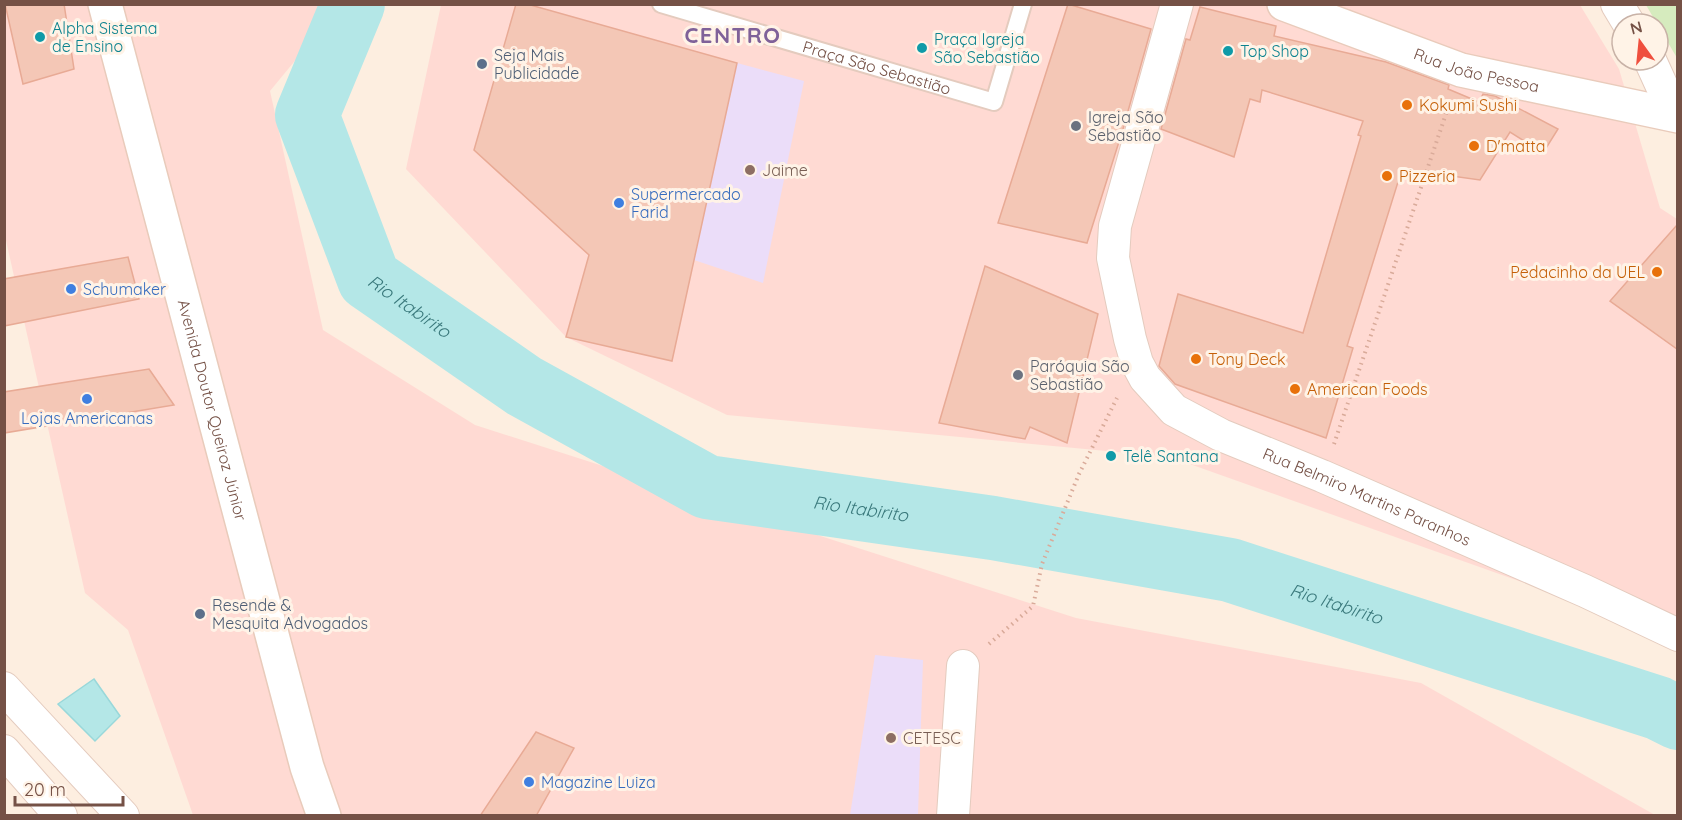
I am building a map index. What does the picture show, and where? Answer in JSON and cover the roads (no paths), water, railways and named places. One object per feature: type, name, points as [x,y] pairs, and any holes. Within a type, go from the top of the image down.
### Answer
[{"type":"main road","name":"Avenida Doutor Queiroz Júnior","points":[[105,4],[307,767],[324,816]]},
{"type":"main road","name":"Rua João Pessoa","points":[[1284,4],[1461,70],[1677,120]]},
{"type":"street","name":"Rua Belmiro Martins Paranhos","points":[[1177,4],[1114,226],[1113,258],[1130,339],[1137,363],[1145,378],[1174,410],[1221,435],[1322,476],[1585,591],[1677,635]]},
{"type":"street","points":[[1655,72],[1677,120]]},
{"type":"street","points":[[953,816],[963,666]]},
{"type":"street","points":[[4,688],[123,816]]},
{"type":"street","points":[[4,752],[61,816]]},
{"type":"lane","name":"Praça São Sebastião","points":[[661,4],[994,102],[1023,4]]},
{"type":"water","points":[[94,679],[120,716],[95,741],[58,704]]},
{"type":"waterway","name":"Rio Itabirito","points":[[353,4],[307,115],[369,279],[524,386],[707,487],[993,528],[1230,570],[1658,708],[1678,718]]},
{"type":"place","name":"Alpha Sistema de Ensino","points":[[40,37]]},
{"type":"place","name":"Praça Igreja São Sebastião","points":[[922,48]]},
{"type":"place","name":"Top Shop","points":[[1228,51]]},
{"type":"place","name":"Seja Mais Publicidade","points":[[482,64]]},
{"type":"place","name":"Kokumi Sushi","points":[[1407,105]]},
{"type":"place","name":"Igreja São Sebastião","points":[[1076,126]]},
{"type":"place","name":"D'matta","points":[[1474,146]]},
{"type":"place","name":"Jaime","points":[[750,170]]},
{"type":"place","name":"Pizzeria","points":[[1387,176]]},
{"type":"place","name":"Supermercado Farid","points":[[619,203]]},
{"type":"place","name":"Pedacinho da UEL","points":[[1657,272]]},
{"type":"place","name":"Schumaker","points":[[71,289]]},
{"type":"place","name":"Tony Deck","points":[[1196,359]]},
{"type":"place","name":"Paróquia São Sebastião","points":[[1018,375]]},
{"type":"place","name":"American Foods","points":[[1295,389]]},
{"type":"place","name":"Lojas Americanas","points":[[87,399]]},
{"type":"place","name":"Telê Santana","points":[[1111,456]]},
{"type":"place","name":"Resende & Mesquita Advogados","points":[[200,614]]},
{"type":"place","name":"CETESC","points":[[891,738]]},
{"type":"place","name":"Magazine Luiza","points":[[529,782]]},
{"type":"district","name":"CENTRO","points":[[733,35]]}]
